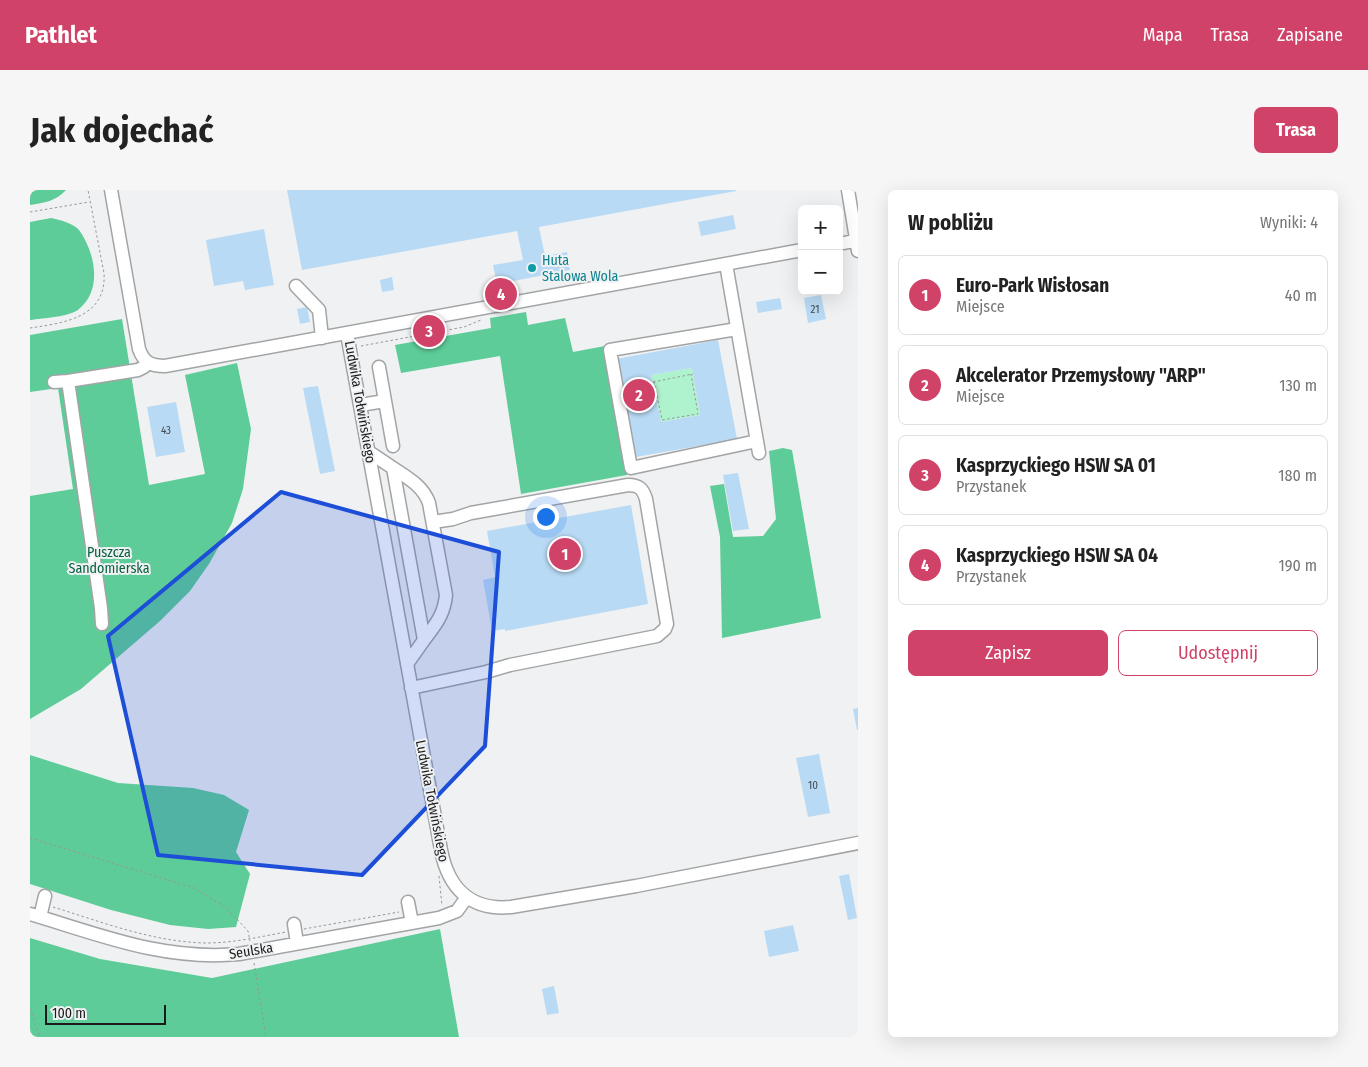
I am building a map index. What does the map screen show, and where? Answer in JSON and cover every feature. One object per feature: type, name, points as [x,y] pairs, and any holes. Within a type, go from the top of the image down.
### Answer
[{"type":"street","points":[[111,190],[139,349],[142,358],[155,366],[165,366],[347,334],[798,251]]},
{"type":"street","points":[[843,244],[857,244],[848,190]]},
{"type":"street","points":[[726,264],[758,447],[631,468],[610,350],[737,329]]},
{"type":"street","points":[[296,286],[319,310],[322,338]]},
{"type":"street","name":"Ludwika Tołwińskiego","points":[[347,334],[440,850],[446,872],[458,889],[467,897],[490,906],[511,907],[645,884],[858,843]]},
{"type":"street","points":[[54,382],[138,370],[144,367],[147,362]]},
{"type":"street","points":[[379,367],[393,446]]},
{"type":"street","points":[[68,381],[100,598],[102,624]]},
{"type":"street","points":[[360,405],[385,401]]},
{"type":"street","points":[[369,452],[420,486],[426,493],[433,522],[446,595],[445,609],[440,619],[407,664]]},
{"type":"street","points":[[394,468],[424,640]]},
{"type":"street","points":[[412,688],[510,665],[657,636],[665,629],[667,624],[646,499],[639,487],[628,485],[471,513],[453,519],[433,522]]},
{"type":"street","name":"Seulska","points":[[35,915],[126,943],[174,954],[207,956],[295,933],[410,911],[452,914],[460,908],[467,897]]},
{"type":"street","points":[[35,915],[44,900]]},
{"type":"path","points":[[30,328],[74,319],[85,313],[101,295],[104,273],[88,190]]},
{"type":"path","points":[[30,212],[90,202]]},
{"type":"path","points":[[692,374],[698,414],[662,420],[653,382],[692,374]]},
{"type":"path","points":[[30,838],[194,888],[233,914],[248,931],[266,1037]]},
{"type":"path","points":[[440,909],[442,905],[438,878],[446,872]]},
{"type":"path","points":[[44,900],[129,931],[176,940],[251,945],[295,933],[410,911]]},
{"type":"path","points":[[30,1009],[40,1037]]},
{"type":"highlighted area","points":[[281,492],[499,552],[485,746],[362,875],[158,855],[108,636]]},
{"type":"green space","points":[[30,190],[66,190],[54,199],[30,205]]},
{"type":"green space","points":[[51,218],[70,224],[79,230],[89,249],[94,271],[94,281],[87,301],[75,312],[30,320],[30,222]]},
{"type":"green space","points":[[526,312],[528,325],[565,318],[573,352],[605,346],[627,475],[521,494],[500,356],[401,373],[395,345],[491,328],[490,318]]},
{"type":"green space","name":"Puszcza Sandomierska","points":[[122,319],[149,485],[205,474],[185,375],[237,363],[251,429],[243,489],[232,523],[209,564],[190,591],[160,621],[81,689],[30,719],[30,496],[73,489],[58,388],[30,392],[30,335]]},
{"type":"green space","points":[[692,368],[700,415],[661,422],[651,375]]},
{"type":"green space","points":[[783,448],[792,450],[821,618],[722,638],[720,537],[710,486],[724,484],[733,537],[763,536],[776,519],[769,451]]},
{"type":"green space","points":[[30,755],[118,783],[193,788],[224,795],[249,810],[236,852],[250,874],[236,927],[208,929],[170,925],[111,910],[30,884]]},
{"type":"green space","points":[[440,929],[459,1037],[30,1037],[30,938],[100,959],[212,978]]},
{"type":"building","points":[[287,190],[736,191],[539,227],[545,256],[567,252],[570,270],[497,284],[493,265],[523,260],[517,231],[302,270]]},
{"type":"building","points":[[733,215],[736,229],[701,236],[698,222]]},
{"type":"building","points":[[264,229],[274,285],[245,290],[243,281],[214,286],[206,240]]},
{"type":"building","points":[[392,277],[394,290],[382,292],[380,280]]},
{"type":"building","points":[[821,295],[826,319],[808,323],[804,298]]},
{"type":"building","points":[[780,298],[782,309],[758,313],[756,302]]},
{"type":"building","points":[[307,307],[310,322],[300,324],[297,309]]},
{"type":"building","points":[[718,340],[737,439],[636,457],[616,359]],"holes":[[[692,368],[700,415],[661,422],[651,375]]]},
{"type":"building","points":[[318,386],[335,471],[320,474],[303,388]]},
{"type":"building","points":[[176,402],[185,452],[156,457],[147,407]]},
{"type":"building","points":[[738,473],[749,529],[733,531],[723,475]]},
{"type":"building","points":[[631,505],[648,604],[505,631],[505,629],[492,631],[483,580],[495,577],[487,531]]},
{"type":"building","points":[[858,708],[858,730],[857,730],[853,709]]},
{"type":"building","points":[[819,754],[830,813],[808,817],[796,758]]},
{"type":"building","points":[[849,874],[857,918],[848,920],[839,876]]},
{"type":"building","points":[[793,925],[799,951],[769,957],[764,931]]},
{"type":"building","points":[[554,986],[559,1013],[547,1015],[542,989]]},
{"type":"place","name":"Huta Stalowa Wola","points":[[532,268]]},
{"type":"place","name":"Kasprzyckiego HSW SA 04","points":[[501,294]]},
{"type":"place","name":"Kasprzyckiego HSW SA 01","points":[[429,331]]},
{"type":"place","name":"Akcelerator Przemysłowy \"ARP\"","points":[[639,395]]},
{"type":"place","name":"Euro-Park Wisłosan","points":[[565,554]]}]
